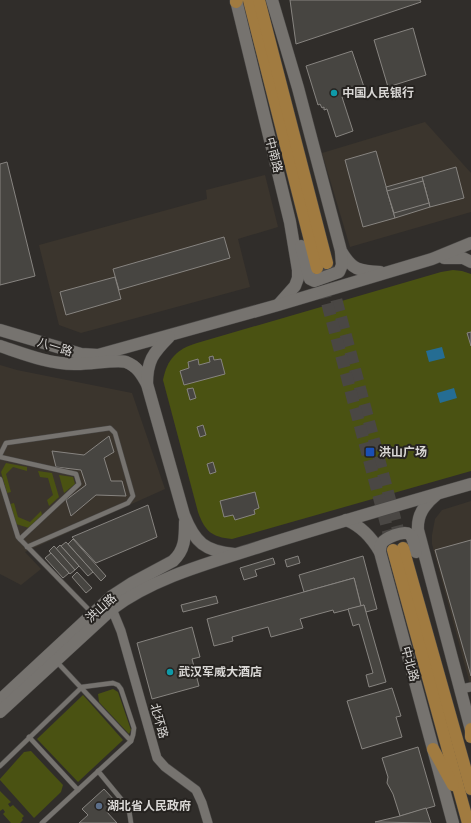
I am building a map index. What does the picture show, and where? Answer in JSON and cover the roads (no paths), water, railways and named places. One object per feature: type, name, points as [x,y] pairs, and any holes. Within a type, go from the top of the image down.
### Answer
[{"type":"main road","name":"中南路","points":[[249,0],[322,265],[259,0]]},
{"type":"main road","points":[[272,0],[298,88],[341,251],[342,265],[339,272],[316,281],[312,280],[309,276],[297,230],[290,222]]},
{"type":"main road","name":"中南路","points":[[236,1],[290,222],[298,270],[298,278],[292,291],[278,305]]},
{"type":"main road","points":[[432,259],[471,243]]},
{"type":"main road","points":[[341,251],[350,264],[359,270],[365,272],[387,273]]},
{"type":"main road","points":[[432,259],[463,258],[471,262]]},
{"type":"main road","name":"八一路","points":[[0,330],[81,354],[98,355],[278,305],[432,259]]},
{"type":"main road","points":[[147,384],[148,369],[151,358],[157,349],[170,336]]},
{"type":"main road","points":[[0,346],[63,364],[126,362],[138,370],[147,384],[184,515],[190,530],[205,546],[221,552],[236,554]]},
{"type":"main road","name":"洪山路","points":[[0,712],[112,609],[130,596],[145,588],[236,554],[471,484]]},
{"type":"main road","points":[[438,493],[423,508],[418,520],[418,530],[466,688],[471,737]]},
{"type":"main road","name":"洪山路","points":[[0,700],[112,596],[177,558],[185,541],[184,515]]},
{"type":"main road","name":"中北路","points":[[346,520],[356,525],[364,532],[380,552],[454,823]]},
{"type":"main road","points":[[380,552],[380,547],[384,540],[392,536],[407,533],[412,539],[418,560],[429,570]]},
{"type":"main road","name":"中北路","points":[[468,823],[398,549],[471,789]]},
{"type":"main road","points":[[433,749],[463,804]]},
{"type":"street","name":"北环路","points":[[112,609],[121,631],[157,758],[196,790],[208,823]]},
{"type":"lane","points":[[20,539],[79,484],[76,474],[0,456],[6,443],[110,428],[116,433],[133,496],[128,503],[27,547]]},
{"type":"lane","points":[[0,479],[18,537],[93,614]]},
{"type":"lane","points":[[56,661],[131,741]]},
{"type":"lane","points":[[0,766],[82,687],[114,684],[118,685],[121,689],[134,728],[131,741],[42,823]]},
{"type":"lane","points":[[29,738],[78,790]]},
{"type":"lane","points":[[98,771],[126,805],[129,810],[131,823]]},
{"type":"water","points":[[442,347],[445,358],[429,362],[426,351]]},
{"type":"water","points":[[454,388],[457,398],[440,403],[437,393]]},
{"type":"tunnel","points":[[327,265],[403,548]]},
{"type":"tunnel","points":[[318,269],[393,550]]},
{"type":"place","name":"中国人民银行","points":[[334,93]]},
{"type":"place","name":"洪山广场","points":[[370,452]]},
{"type":"place","name":"武汉军威大酒店","points":[[170,672]]},
{"type":"place","name":"湖北省人民政府","points":[[99,806]]}]
